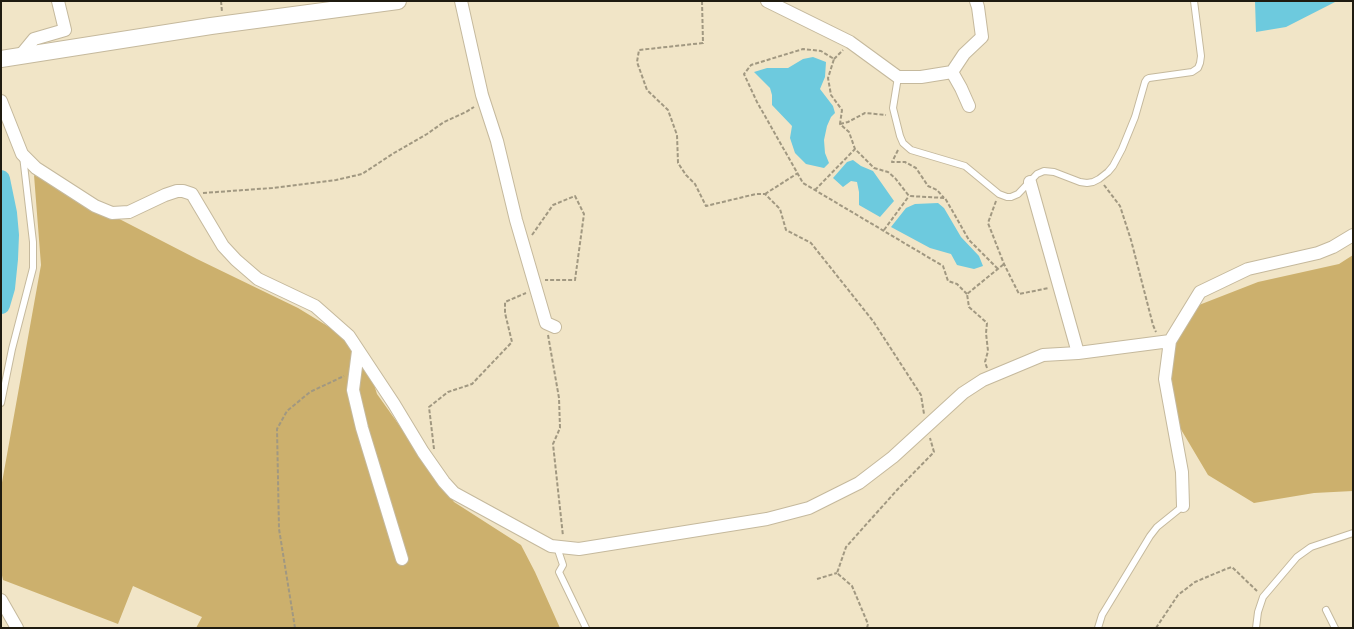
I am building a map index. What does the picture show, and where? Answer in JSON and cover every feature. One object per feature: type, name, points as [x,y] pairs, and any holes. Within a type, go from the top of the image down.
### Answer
[{"type":"street","points":[[20,56],[34,39],[65,30],[58,1]]},
{"type":"street","points":[[1,59],[211,26],[398,1]]},
{"type":"street","points":[[461,1],[484,100],[497,141],[521,238],[535,284],[551,325]]},
{"type":"street","points":[[767,1],[850,42],[898,77],[921,77],[952,72],[964,54],[982,37],[976,1]]},
{"type":"street","points":[[952,72],[969,106]]},
{"type":"street","points":[[1,101],[22,154],[36,168],[95,206],[112,213],[129,212],[177,191],[192,194],[224,246],[236,260],[258,279],[315,306],[349,336],[394,404],[423,452],[444,482],[454,493],[551,546],[579,549],[767,519],[810,508],[859,483],[893,457],[963,393],[983,380],[1043,355],[1078,353],[1166,342]]},
{"type":"street","points":[[1030,182],[1078,353]]},
{"type":"street","points":[[1183,506],[1182,472],[1165,379],[1166,342],[1200,292],[1248,269],[1318,253],[1333,247],[1353,235]]},
{"type":"street","points":[[358,351],[353,390],[364,435],[402,559]]},
{"type":"street","points":[[1,600],[17,628]]},
{"type":"lane","points":[[898,77],[894,102],[895,115],[903,143],[915,152],[949,160],[965,166],[999,194],[1007,197],[1014,196],[1038,174],[1044,171],[1054,172],[1087,183],[1093,182],[1099,180],[1113,166],[1122,149],[1135,117],[1145,82],[1149,78],[1192,72],[1198,68],[1200,56],[1194,1]]},
{"type":"lane","points":[[1,403],[12,349],[33,268],[33,242],[22,154]]},
{"type":"lane","points":[[1098,628],[1102,615],[1150,536],[1157,527],[1183,506]]},
{"type":"lane","points":[[1256,628],[1258,612],[1263,597],[1304,551],[1315,545],[1353,533]]},
{"type":"lane","points":[[561,547],[563,565],[559,572],[560,577],[586,628]]},
{"type":"lane","points":[[1326,610],[1335,628]]},
{"type":"path","points":[[702,1],[703,43],[640,50],[637,62],[647,90],[668,110],[677,135],[678,163],[686,175],[695,184],[706,206],[756,194],[765,194],[798,173]]},
{"type":"path","points":[[840,124],[842,110],[831,95],[828,78],[834,59],[821,51],[803,49],[751,65],[744,74],[757,102],[803,183],[943,266],[948,281],[957,284],[967,294],[969,307],[987,323],[988,351],[985,362],[990,377]]},
{"type":"path","points":[[192,194],[272,188],[336,180],[362,174],[444,122],[466,112],[484,100]]},
{"type":"path","points":[[840,124],[848,122],[865,113],[895,115]]},
{"type":"path","points":[[840,124],[849,132],[855,149],[874,168],[888,172],[895,178],[909,196],[945,198]]},
{"type":"path","points":[[903,143],[892,162],[905,162],[916,168],[928,186],[937,190],[945,198],[969,240],[998,269]]},
{"type":"path","points":[[815,190],[855,149]]},
{"type":"path","points":[[1099,180],[1120,206],[1131,240],[1153,325],[1166,342]]},
{"type":"path","points":[[765,194],[780,209],[786,230],[811,243],[873,321],[922,395],[926,427],[934,452],[897,490],[846,547],[837,573]]},
{"type":"path","points":[[999,194],[988,223],[1004,264],[1020,294],[1058,286]]},
{"type":"path","points":[[434,450],[429,407],[448,392],[472,384],[512,342],[505,302],[535,284],[575,280],[584,214],[575,196],[553,205],[533,235],[521,238]]},
{"type":"path","points":[[884,230],[909,196]]},
{"type":"path","points":[[967,294],[1004,264]]},
{"type":"path","points":[[551,325],[559,398],[560,428],[553,444],[561,547]]},
{"type":"path","points":[[295,628],[279,529],[276,429],[287,411],[310,392],[347,374]]},
{"type":"path","points":[[1156,628],[1178,595],[1194,582],[1232,567],[1263,597]]},
{"type":"path","points":[[817,578],[837,573]]},
{"type":"path","points":[[837,573],[852,586],[868,624],[867,628]]},
{"type":"shaded area","points":[[34,175],[197,259],[298,308],[362,347],[377,394],[454,502],[521,545],[560,628],[196,628],[202,617],[133,586],[118,624],[3,580],[1,571],[1,488],[41,265]]},
{"type":"shaded area","points":[[1353,255],[1353,491],[1314,493],[1254,503],[1208,475],[1173,416],[1166,342],[1199,305],[1258,282],[1339,264]]},
{"type":"water","points":[[1255,1],[1337,1],[1286,27],[1256,32]]},
{"type":"water","points":[[813,57],[826,62],[825,77],[820,89],[833,106],[835,113],[831,117],[827,126],[824,140],[825,153],[829,163],[824,168],[806,164],[795,153],[790,138],[792,126],[772,105],[770,88],[754,72],[767,68],[788,68],[803,59]]},
{"type":"water","points":[[853,160],[861,166],[873,171],[894,201],[880,217],[859,205],[857,182],[851,181],[843,187],[833,178],[847,162]]},
{"type":"water","points":[[938,203],[944,208],[961,237],[979,256],[983,266],[974,269],[957,265],[951,254],[930,248],[891,227],[906,208],[915,204]]},
{"type":"waterway","points":[[1,179],[8,213],[10,235],[6,288],[1,305]]}]
